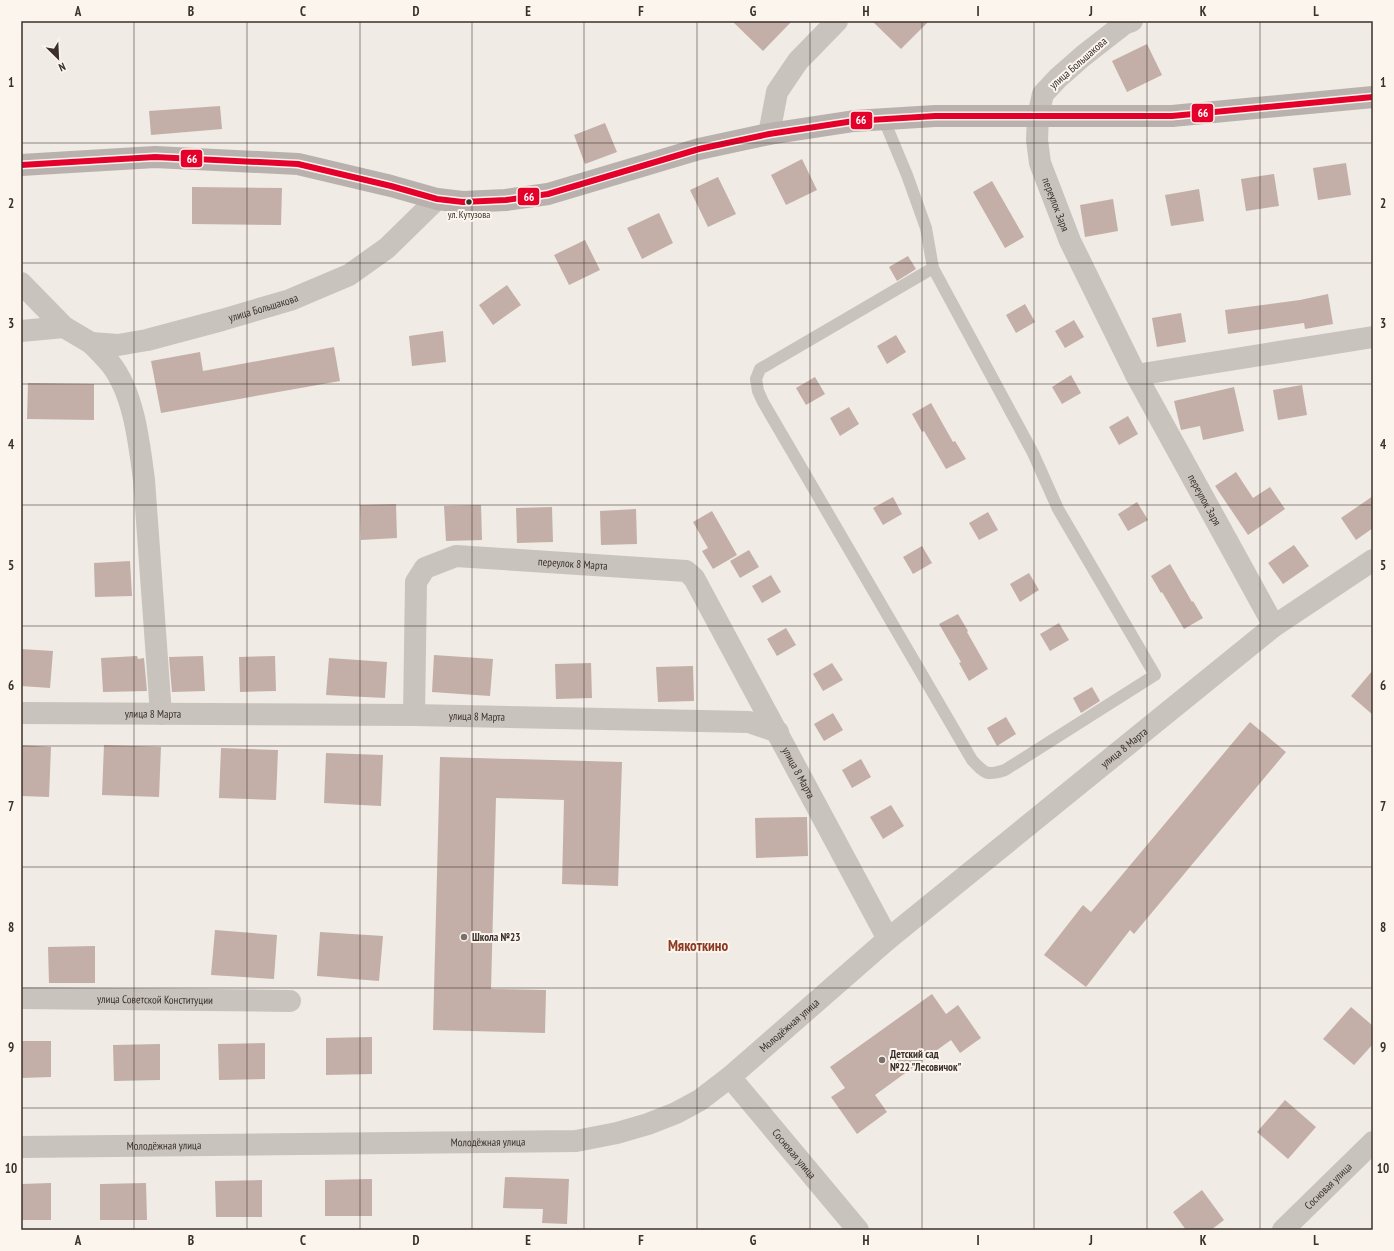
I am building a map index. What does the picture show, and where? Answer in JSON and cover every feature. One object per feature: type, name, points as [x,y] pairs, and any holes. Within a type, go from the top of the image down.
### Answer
[{"type":"main road","points":[[21,165],[155,157],[298,164],[391,186],[437,199],[462,202],[506,200],[548,194],[699,149],[770,134],[854,121],[935,116],[1172,116],[1373,97]]},
{"type":"street","points":[[770,134],[777,92],[798,61],[837,21]]},
{"type":"street","name":"улица Большакова","points":[[1038,116],[1043,94],[1058,78],[1088,51],[1124,24],[1132,21]]},
{"type":"street","name":"переулок Заря","points":[[1038,116],[1037,140],[1040,163],[1070,241],[1136,375],[1274,626]]},
{"type":"street","name":"улица Большакова","points":[[21,283],[64,327],[91,342],[118,345],[147,340],[290,300],[349,275],[387,248],[437,199]]},
{"type":"street","points":[[21,331],[64,327]]},
{"type":"street","points":[[1136,375],[1373,337]]},
{"type":"street","points":[[91,342],[111,363],[123,385],[133,414],[140,447],[144,480],[161,714]]},
{"type":"street","name":"переулок 8 Марта","points":[[414,715],[416,582],[425,568],[456,556],[686,571],[694,578],[778,732]]},
{"type":"street","name":"улица 8 Марта","points":[[21,713],[414,715],[749,722],[778,732],[888,939],[1274,626],[1373,560]]},
{"type":"street","name":"Молодёжная улица","points":[[21,1147],[576,1141],[617,1133],[648,1124],[676,1113],[700,1100],[730,1077],[888,939]]},
{"type":"street","name":"улица Советской Конституции","points":[[21,998],[290,1002]]},
{"type":"street","name":"Сосновая улица","points":[[730,1077],[858,1230]]},
{"type":"street","name":"Сосновая улица","points":[[1282,1230],[1373,1142]]},
{"type":"lane","points":[[884,120],[908,175],[926,228],[933,268],[1033,453],[1058,509],[1155,674],[1005,770],[992,774],[981,770],[972,760],[763,402],[758,391],[756,379],[760,369],[933,268]]},
{"type":"building","points":[[732,21],[792,21],[763,51]]},
{"type":"building","points":[[872,21],[929,21],[901,49]]},
{"type":"building","points":[[1147,44],[1162,75],[1127,92],[1112,61]]},
{"type":"building","points":[[220,106],[222,129],[151,135],[149,111]]},
{"type":"building","points":[[605,123],[617,152],[585,164],[574,135]]},
{"type":"building","points":[[802,159],[817,190],[786,205],[771,175]]},
{"type":"building","points":[[1346,163],[1351,195],[1318,200],[1313,168]]},
{"type":"building","points":[[1274,174],[1279,206],[1246,211],[1241,179]]},
{"type":"building","points":[[718,177],[736,214],[708,227],[690,190]]},
{"type":"building","points":[[992,181],[1024,237],[1005,248],[973,192]]},
{"type":"building","points":[[192,187],[282,188],[281,225],[192,224]]},
{"type":"building","points":[[1199,189],[1204,221],[1171,226],[1165,195]]},
{"type":"building","points":[[1113,199],[1118,231],[1085,237],[1080,205]]},
{"type":"building","points":[[659,213],[673,243],[642,259],[627,228]]},
{"type":"building","points":[[585,240],[600,270],[569,285],[554,255]]},
{"type":"building","points":[[908,256],[916,269],[897,281],[889,267]]},
{"type":"building","points":[[507,285],[521,305],[493,325],[479,305]]},
{"type":"building","points":[[1328,294],[1333,324],[1305,329],[1304,323],[1228,334],[1225,310],[1300,300]]},
{"type":"building","points":[[1025,304],[1035,322],[1016,333],[1006,315]]},
{"type":"building","points":[[1181,313],[1186,342],[1157,347],[1152,318]]},
{"type":"building","points":[[1074,320],[1084,337],[1065,348],[1055,331]]},
{"type":"building","points":[[443,331],[446,362],[412,366],[409,336]]},
{"type":"building","points":[[896,335],[906,352],[887,364],[877,346]]},
{"type":"building","points":[[334,347],[340,381],[161,413],[151,361],[200,352],[203,371]]},
{"type":"building","points":[[1071,375],[1081,393],[1062,404],[1052,387]]},
{"type":"building","points":[[815,377],[825,394],[806,405],[796,388]]},
{"type":"building","points":[[28,383],[94,384],[94,420],[27,419]]},
{"type":"building","points":[[1302,385],[1307,415],[1278,420],[1273,390]]},
{"type":"building","points":[[1234,387],[1244,431],[1203,440],[1200,426],[1181,430],[1174,401]]},
{"type":"building","points":[[931,403],[953,442],[955,441],[966,459],[946,469],[924,431],[922,432],[912,414]]},
{"type":"building","points":[[849,407],[859,424],[840,436],[830,418]]},
{"type":"building","points":[[1128,416],[1138,434],[1119,445],[1109,427]]},
{"type":"building","points":[[1236,472],[1253,498],[1270,487],[1285,509],[1248,535],[1215,486]]},
{"type":"building","points":[[1373,496],[1373,528],[1356,540],[1341,518]]},
{"type":"building","points":[[893,497],[902,514],[883,525],[873,508]]},
{"type":"building","points":[[1137,502],[1148,520],[1128,531],[1118,514]]},
{"type":"building","points":[[396,504],[397,538],[361,540],[360,505]]},
{"type":"building","points":[[481,505],[482,540],[446,541],[444,506]]},
{"type":"building","points":[[552,507],[553,542],[517,543],[516,508]]},
{"type":"building","points":[[636,509],[637,544],[601,545],[600,511]]},
{"type":"building","points":[[712,511],[737,555],[713,569],[702,551],[708,548],[693,522]]},
{"type":"building","points":[[988,512],[998,530],[979,540],[969,523]]},
{"type":"building","points":[[1294,545],[1309,566],[1283,584],[1268,563]]},
{"type":"building","points":[[922,546],[932,563],[913,574],[903,557]]},
{"type":"building","points":[[749,550],[759,567],[740,578],[730,561]]},
{"type":"building","points":[[130,561],[132,596],[95,597],[94,563]]},
{"type":"building","points":[[1170,564],[1203,618],[1184,629],[1151,576]]},
{"type":"building","points":[[1029,573],[1039,590],[1020,602],[1010,584]]},
{"type":"building","points":[[771,575],[781,592],[762,603],[752,586]]},
{"type":"building","points":[[958,614],[988,669],[969,681],[959,663],[961,662],[939,624]]},
{"type":"building","points":[[1059,623],[1069,640],[1050,651],[1040,634]]},
{"type":"building","points":[[786,628],[796,645],[777,656],[767,639]]},
{"type":"building","points":[[21,649],[53,651],[50,688],[21,686]]},
{"type":"building","points":[[434,655],[493,659],[490,696],[432,692]]},
{"type":"building","points":[[137,656],[138,659],[144,658],[147,691],[103,692],[101,658]]},
{"type":"building","points":[[203,656],[205,691],[172,692],[169,657]]},
{"type":"building","points":[[275,656],[276,691],[240,692],[239,657]]},
{"type":"building","points":[[329,658],[387,662],[385,698],[326,695]]},
{"type":"building","points":[[591,663],[592,698],[556,699],[555,664]]},
{"type":"building","points":[[832,663],[843,680],[823,691],[813,674]]},
{"type":"building","points":[[693,666],[694,701],[658,702],[656,667]]},
{"type":"building","points":[[1373,670],[1373,715],[1351,696]]},
{"type":"building","points":[[1092,687],[1100,701],[1081,713],[1073,698]]},
{"type":"building","points":[[833,713],[843,730],[824,741],[814,724]]},
{"type":"building","points":[[1006,717],[1016,734],[997,746],[987,728]]},
{"type":"building","points":[[1250,722],[1286,752],[1134,934],[1130,930],[1086,987],[1044,955],[1083,905],[1091,912]]},
{"type":"building","points":[[21,745],[51,747],[49,797],[21,796]]},
{"type":"building","points":[[104,745],[161,747],[159,797],[102,795]]},
{"type":"building","points":[[221,748],[278,750],[276,800],[219,798]]},
{"type":"building","points":[[326,753],[383,755],[381,806],[324,803]]},
{"type":"building","name":"Школа №23","points":[[440,757],[622,762],[618,886],[562,884],[564,800],[496,798],[491,989],[546,990],[545,1033],[433,1030]]},
{"type":"building","points":[[861,759],[871,777],[852,788],[842,770]]},
{"type":"building","points":[[891,805],[904,826],[883,839],[870,817]]},
{"type":"building","points":[[807,817],[808,856],[756,858],[755,818]]},
{"type":"building","points":[[215,930],[277,935],[274,979],[211,975]]},
{"type":"building","points":[[320,932],[383,936],[379,981],[317,976]]},
{"type":"building","points":[[95,946],[95,983],[49,983],[48,947]]},
{"type":"building","name":"Детский сад №22 \"Лесовичок\"","points":[[932,994],[946,1014],[958,1005],[981,1038],[960,1053],[951,1040],[875,1095],[887,1112],[857,1134],[831,1097],[845,1088],[830,1067]]},
{"type":"building","points":[[1351,1007],[1373,1026],[1373,1044],[1354,1065],[1323,1039]]},
{"type":"building","points":[[372,1037],[372,1074],[326,1075],[326,1038]]},
{"type":"building","points":[[21,1041],[51,1041],[51,1077],[21,1078]]},
{"type":"building","points":[[265,1043],[265,1079],[219,1080],[218,1044]]},
{"type":"building","points":[[160,1044],[160,1080],[114,1081],[113,1045]]},
{"type":"building","points":[[1285,1100],[1316,1127],[1288,1159],[1257,1132]]},
{"type":"building","points":[[505,1177],[569,1179],[567,1224],[542,1223],[543,1209],[503,1208]]},
{"type":"building","points":[[372,1179],[372,1216],[325,1216],[325,1180]]},
{"type":"building","points":[[262,1180],[262,1217],[216,1217],[215,1181]]},
{"type":"building","points":[[51,1183],[51,1220],[21,1220],[21,1184]]},
{"type":"building","points":[[146,1183],[147,1220],[100,1220],[100,1184]]},
{"type":"building","points":[[1202,1190],[1224,1220],[1211,1230],[1186,1230],[1173,1212]]},
{"type":"transit line","name":"66","points":[[21,165],[155,157],[298,164],[391,186],[437,199],[463,202],[506,200],[548,194],[699,149],[769,134],[854,121],[935,116],[1172,116],[1373,97]]},
{"type":"place","name":"ул. Кутузова","points":[[469,202]]},
{"type":"place","name":"Школа №23","points":[[464,937]]},
{"type":"place","name":"Детский сад №22 \"Лесовичок\"","points":[[882,1060]]},
{"type":"district","name":"Мякоткино","points":[[698,945]]}]
